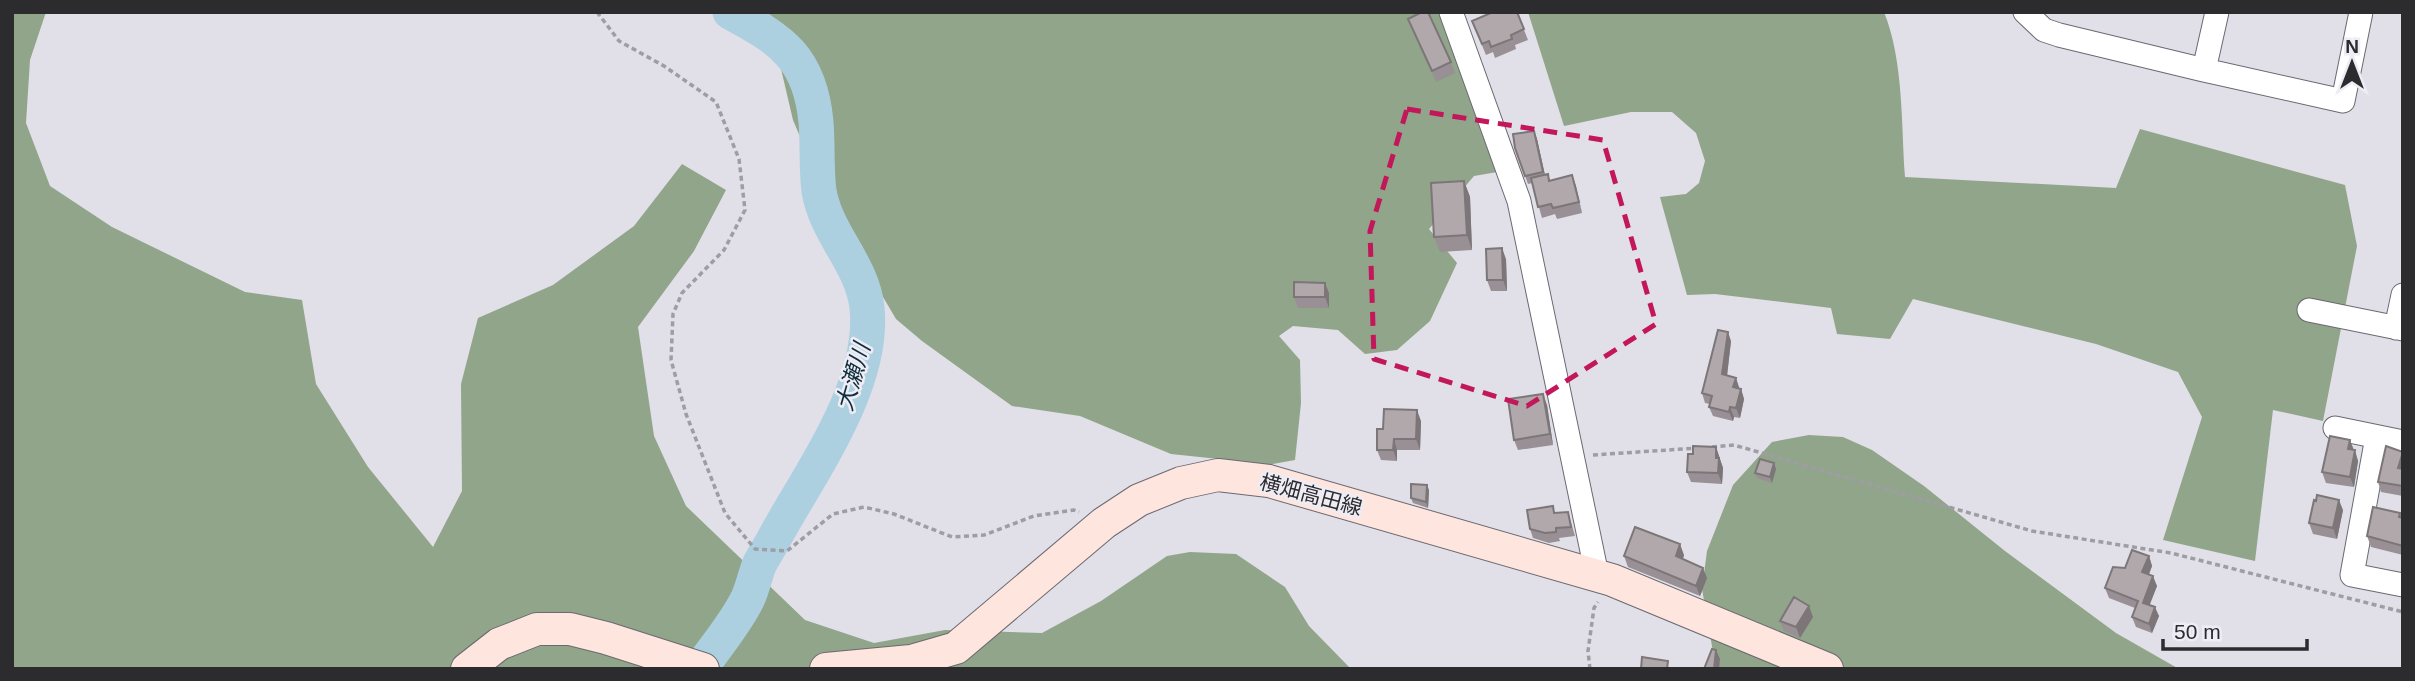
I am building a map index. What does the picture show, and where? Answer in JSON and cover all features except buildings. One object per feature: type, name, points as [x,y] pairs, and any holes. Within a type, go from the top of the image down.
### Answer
[{"type":"main road","name":"横畑高田線","points":[[827,669],[911,661],[956,648],[1104,523],[1139,500],[1181,483],[1218,475],[1269,481],[1604,578],[1828,669]]},
{"type":"main road","points":[[467,669],[499,644],[537,629],[570,629],[703,669]]},
{"type":"street","points":[[1451,12],[1519,201],[1557,375],[1571,457],[1604,578]]},
{"type":"street","points":[[2025,12],[2044,30],[2059,35],[2343,101],[2361,12]]},
{"type":"street","points":[[2204,70],[2217,12]]},
{"type":"street","points":[[2309,310],[2399,328],[2403,295]]},
{"type":"street","points":[[2335,428],[2403,442]]},
{"type":"street","points":[[2377,437],[2352,575],[2403,585]]},
{"type":"path","points":[[597,12],[620,41],[664,66],[716,102],[739,159],[745,210],[724,250],[682,293],[673,314],[671,360],[685,414],[725,513],[755,549],[787,551],[833,514],[864,507],[894,514],[952,537],[984,535],[1034,516],[1074,510],[1104,523]]},
{"type":"path","points":[[1571,457],[1734,445],[2032,531],[2171,553],[2403,612]]},
{"type":"path","points":[[1590,669],[1588,651],[1594,608],[1604,578]]},
{"type":"highlighted area","points":[[1407,109],[1603,140],[1656,324],[1527,406],[1374,359],[1370,231]]},
{"type":"green space","points":[[12,12],[46,12],[30,60],[26,123],[50,186],[112,227],[245,292],[302,300],[316,384],[368,467],[433,547],[462,491],[461,384],[478,318],[553,285],[634,226],[682,164],[726,190],[694,251],[638,327],[654,436],[686,506],[805,620],[874,643],[945,630],[1042,633],[1101,601],[1167,556],[1190,552],[1236,554],[1285,587],[1309,626],[1351,669],[12,669]]},
{"type":"green space","points":[[755,12],[1452,12],[1503,171],[1474,176],[1429,229],[1457,263],[1430,321],[1397,350],[1365,354],[1338,330],[1293,326],[1279,336],[1300,360],[1301,403],[1295,460],[1255,467],[1219,459],[1171,454],[1080,416],[1012,406],[896,319],[830,207],[793,120],[770,22]]},
{"type":"green space","points":[[1528,12],[1884,12],[1898,72],[1905,177],[2116,188],[2140,129],[2345,185],[2357,246],[2323,421],[2273,410],[2255,561],[2163,540],[2202,417],[2178,372],[2096,344],[1913,299],[1890,339],[1837,334],[1831,308],[1715,294],[1687,295],[1660,197],[1686,194],[1699,183],[1705,161],[1696,133],[1672,112],[1631,112],[1564,126]]},
{"type":"green space","points":[[1809,435],[1843,437],[1872,450],[1924,486],[2005,551],[2116,633],[2179,669],[1716,669],[1702,589],[1707,551],[1733,485],[1772,442]]},
{"type":"waterway","name":"大瀬川","points":[[700,669],[743,607],[760,563],[838,426],[861,366],[867,337],[864,292],[829,221],[819,191],[816,122],[807,82],[800,66],[778,42],[730,12]]}]
